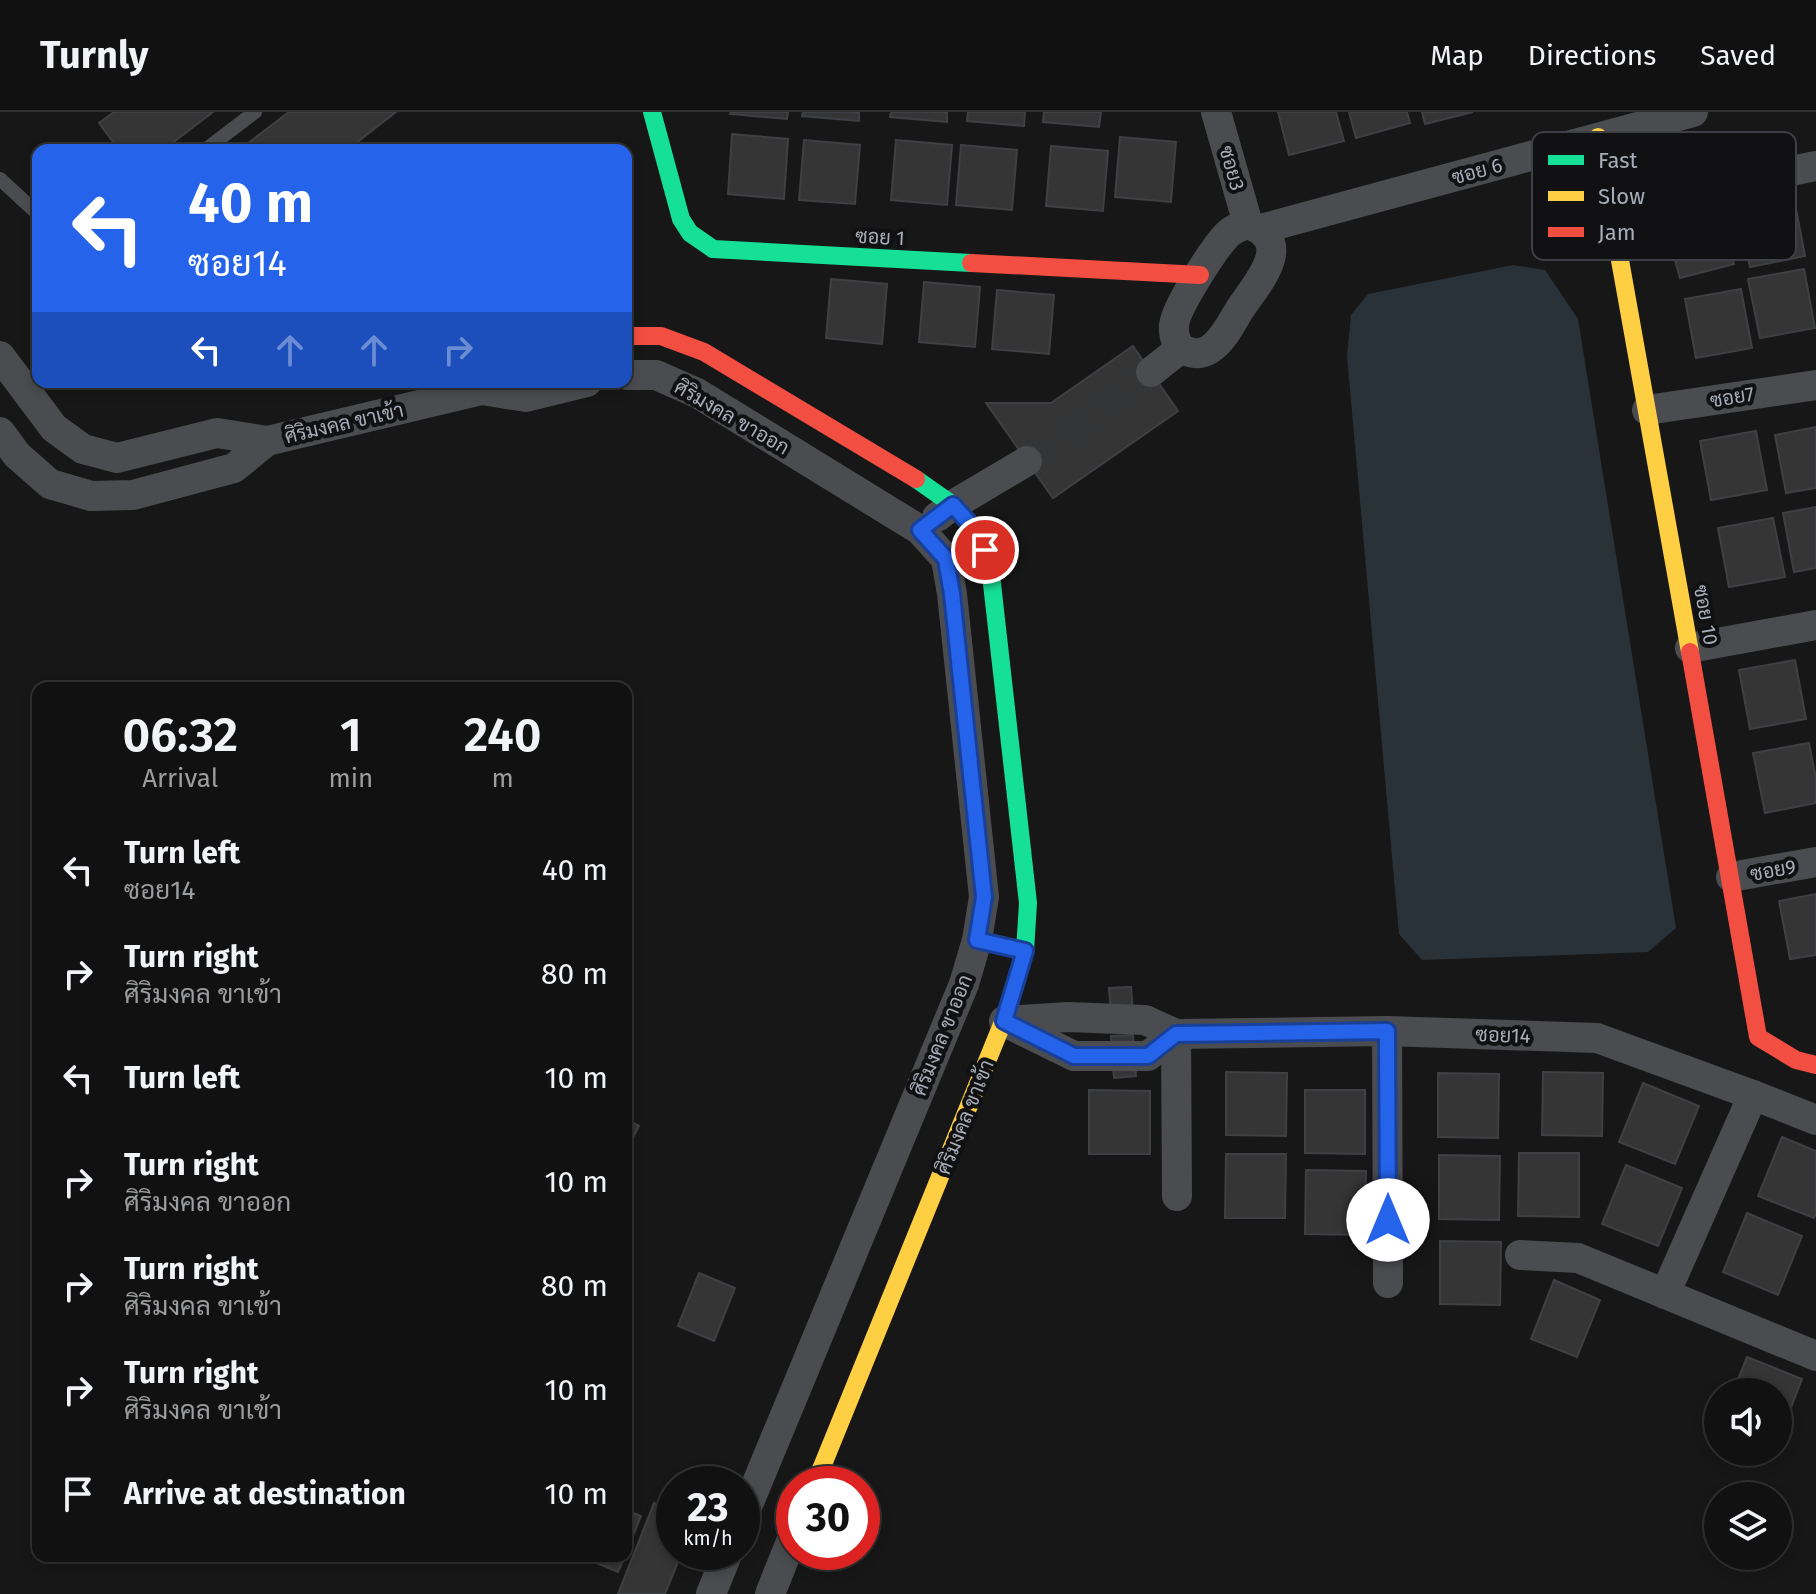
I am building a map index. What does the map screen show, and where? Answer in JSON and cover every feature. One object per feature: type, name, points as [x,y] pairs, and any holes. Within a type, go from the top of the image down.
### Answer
[{"type":"street","name":"ซอย 1","points":[[652,112],[681,219],[690,233],[713,249],[1200,275]]},
{"type":"street","name":"ซอย3","points":[[1180,349],[1194,354],[1209,350],[1220,340],[1267,269],[1272,254],[1270,240],[1254,227],[1216,112]]},
{"type":"street","name":"ซอย 6","points":[[1617,132],[1693,112]]},
{"type":"street","name":"ซอย 6","points":[[1254,227],[1532,154]]},
{"type":"street","points":[[1796,170],[1816,166]]},
{"type":"street","points":[[1151,372],[1180,349],[1174,337],[1174,321],[1180,306],[1225,237],[1236,228],[1254,227]]},
{"type":"street","name":"ซอย 10","points":[[1620,260],[1758,1037],[1796,1060],[1816,1065]]},
{"type":"street","name":"ศิริมงคล ขาเข้า","points":[[632,336],[661,336],[704,352],[930,487],[953,505],[979,534],[990,566],[1028,903],[1025,951],[1004,1021],[822,1466]]},
{"type":"street","name":"ศิริมงคล ขาเข้า","points":[[0,356],[54,428],[83,449],[117,458],[217,433],[267,441],[478,388]]},
{"type":"street","name":"ศิริมงคล ขาออก","points":[[632,375],[656,375],[697,393],[920,530],[946,559],[952,594],[984,897],[977,940],[964,984],[760,1476]]},
{"type":"street","name":"ซอย7","points":[[1647,410],[1816,385]]},
{"type":"street","points":[[493,388],[526,397],[563,388]]},
{"type":"street","points":[[0,432],[17,455],[50,484],[91,496],[133,495],[234,468],[267,441]]},
{"type":"street","points":[[920,530],[953,505],[1027,461]]},
{"type":"street","points":[[1690,648],[1816,625]]},
{"type":"street","name":"ซอย9","points":[[1731,877],[1816,862]]},
{"type":"street","points":[[977,940],[1025,951]]},
{"type":"street","name":"ซอย14","points":[[1004,1021],[1068,1017],[1145,1020],[1176,1034],[1387,1031],[1597,1038],[1816,1120]]},
{"type":"street","points":[[1387,1031],[1388,1283]]},
{"type":"street","points":[[1176,1034],[1177,1196]]},
{"type":"street","points":[[1665,1294],[1753,1095]]},
{"type":"street","points":[[1520,1255],[1578,1258],[1816,1356]]},
{"type":"street","points":[[711,1594],[721,1570]]},
{"type":"street","points":[[770,1594],[780,1570]]},
{"type":"lane","points":[[213,144],[255,112]]},
{"type":"lane","points":[[0,179],[32,208]]},
{"type":"shaded area","points":[[1513,265],[1545,270],[1578,319],[1676,928],[1648,952],[1422,960],[1399,934],[1347,356],[1351,315],[1368,294]]},
{"type":"building","points":[[114,112],[213,112],[171,144],[115,144],[99,123]]},
{"type":"building","points":[[289,112],[396,112],[355,144],[247,144]]},
{"type":"building","points":[[731,112],[788,112],[787,119]]},
{"type":"building","points":[[803,112],[859,112],[859,121],[802,116]]},
{"type":"building","points":[[891,112],[947,112],[947,122],[890,117]]},
{"type":"building","points":[[968,112],[1025,112],[1024,126],[967,121]]},
{"type":"building","points":[[1044,112],[1101,112],[1099,127],[1043,122]]},
{"type":"building","points":[[1278,112],[1336,112],[1344,141],[1289,155]]},
{"type":"building","points":[[1349,112],[1407,112],[1410,123],[1356,138]]},
{"type":"building","points":[[1422,112],[1473,112],[1425,124]]},
{"type":"building","points":[[732,134],[788,139],[784,199],[728,194]]},
{"type":"building","points":[[1120,137],[1176,142],[1171,202],[1115,197]]},
{"type":"building","points":[[804,140],[860,145],[855,204],[799,200]]},
{"type":"building","points":[[896,140],[952,145],[947,205],[891,200]]},
{"type":"building","points":[[961,145],[1017,150],[1012,210],[956,205]]},
{"type":"building","points":[[1051,146],[1108,151],[1103,211],[1046,206]]},
{"type":"building","points":[[1796,209],[1805,256],[1796,258]]},
{"type":"building","points":[[1675,260],[1733,260],[1734,264],[1680,278]]},
{"type":"building","points":[[1749,260],[1785,260],[1750,267]]},
{"type":"building","points":[[1804,269],[1815,328],[1760,338],[1748,279]]},
{"type":"building","points":[[831,279],[887,284],[882,344],[826,338]]},
{"type":"building","points":[[924,282],[980,287],[975,347],[919,342]]},
{"type":"building","points":[[1741,289],[1752,348],[1696,358],[1685,299]]},
{"type":"building","points":[[997,290],[1054,295],[1049,354],[992,349]]},
{"type":"building","points":[[1133,346],[1178,411],[1053,498],[986,403],[1051,403]]},
{"type":"building","points":[[1816,427],[1816,488],[1786,493],[1775,435]]},
{"type":"building","points":[[1756,431],[1767,490],[1711,500],[1700,441]]},
{"type":"building","points":[[1816,507],[1816,568],[1794,572],[1783,513]]},
{"type":"building","points":[[1773,518],[1785,577],[1729,587],[1718,528]]},
{"type":"building","points":[[1795,660],[1806,719],[1750,729],[1739,670]]},
{"type":"building","points":[[1809,743],[1816,779],[1816,803],[1765,813],[1753,753]]},
{"type":"building","points":[[1816,894],[1816,955],[1790,959],[1779,901]]},
{"type":"building","points":[[1131,987],[1134,1027],[1112,1029],[1109,988]]},
{"type":"building","points":[[1133,1035],[1136,1076],[1114,1078],[1111,1036]]},
{"type":"building","points":[[1226,1072],[1287,1073],[1286,1136],[1226,1135]]},
{"type":"building","points":[[1543,1072],[1603,1073],[1602,1136],[1542,1135]]},
{"type":"building","points":[[1438,1073],[1499,1074],[1498,1138],[1438,1137]]},
{"type":"building","points":[[1643,1083],[1699,1106],[1675,1164],[1619,1142]]},
{"type":"building","points":[[1089,1090],[1150,1091],[1150,1154],[1089,1154]]},
{"type":"building","points":[[1305,1090],[1365,1090],[1365,1154],[1305,1153]]},
{"type":"building","points":[[632,1122],[639,1126],[632,1139]]},
{"type":"building","points":[[1782,1137],[1816,1151],[1814,1218],[1758,1196]]},
{"type":"building","points":[[1519,1153],[1579,1153],[1579,1217],[1518,1216]]},
{"type":"building","points":[[1226,1154],[1286,1154],[1285,1218],[1225,1218]]},
{"type":"building","points":[[1439,1155],[1500,1156],[1499,1220],[1439,1219]]},
{"type":"building","points":[[1626,1165],[1682,1188],[1658,1246],[1602,1224]]},
{"type":"building","points":[[1306,1170],[1366,1171],[1365,1235],[1305,1234]]},
{"type":"building","points":[[1747,1213],[1802,1236],[1778,1295],[1723,1272]]},
{"type":"building","points":[[1440,1241],[1501,1242],[1500,1305],[1440,1304]]},
{"type":"building","points":[[699,1273],[735,1288],[714,1341],[678,1326]]},
{"type":"building","points":[[1554,1280],[1600,1300],[1577,1357],[1531,1339]]},
{"type":"building","points":[[1747,1357],[1802,1379],[1792,1405],[1792,1378],[1739,1378]]},
{"type":"building","points":[[654,1503],[656,1570],[675,1570],[665,1594],[618,1594]]},
{"type":"building","points":[[632,1512],[641,1516],[632,1538]]},
{"type":"building","points":[[594,1562],[622,1562],[618,1572]]},
{"type":"tunnel","points":[[1027,461],[1078,429],[1151,372]]},
{"type":"traffic: fast","points":[[652,112],[681,219],[690,233],[713,249],[971,263]]},
{"type":"traffic: fast","points":[[916,479],[953,505],[979,534],[990,566],[1028,903],[1025,951],[1005,1017]]},
{"type":"traffic: slow","points":[[1620,260],[1690,652]]},
{"type":"traffic: slow","points":[[822,1466],[1005,1017]]},
{"type":"traffic: jam","points":[[971,263],[1200,275]]},
{"type":"traffic: jam","points":[[632,336],[661,336],[704,352],[916,479]]},
{"type":"traffic: jam","points":[[1690,652],[1758,1037],[1796,1060],[1816,1065]]},
{"type":"route","points":[[985,550],[979,534],[953,505],[920,530],[946,559],[952,594],[984,897],[977,940],[1025,951],[1004,1021],[1074,1056],[1148,1056],[1176,1034],[1387,1031],[1388,1220]]}]
